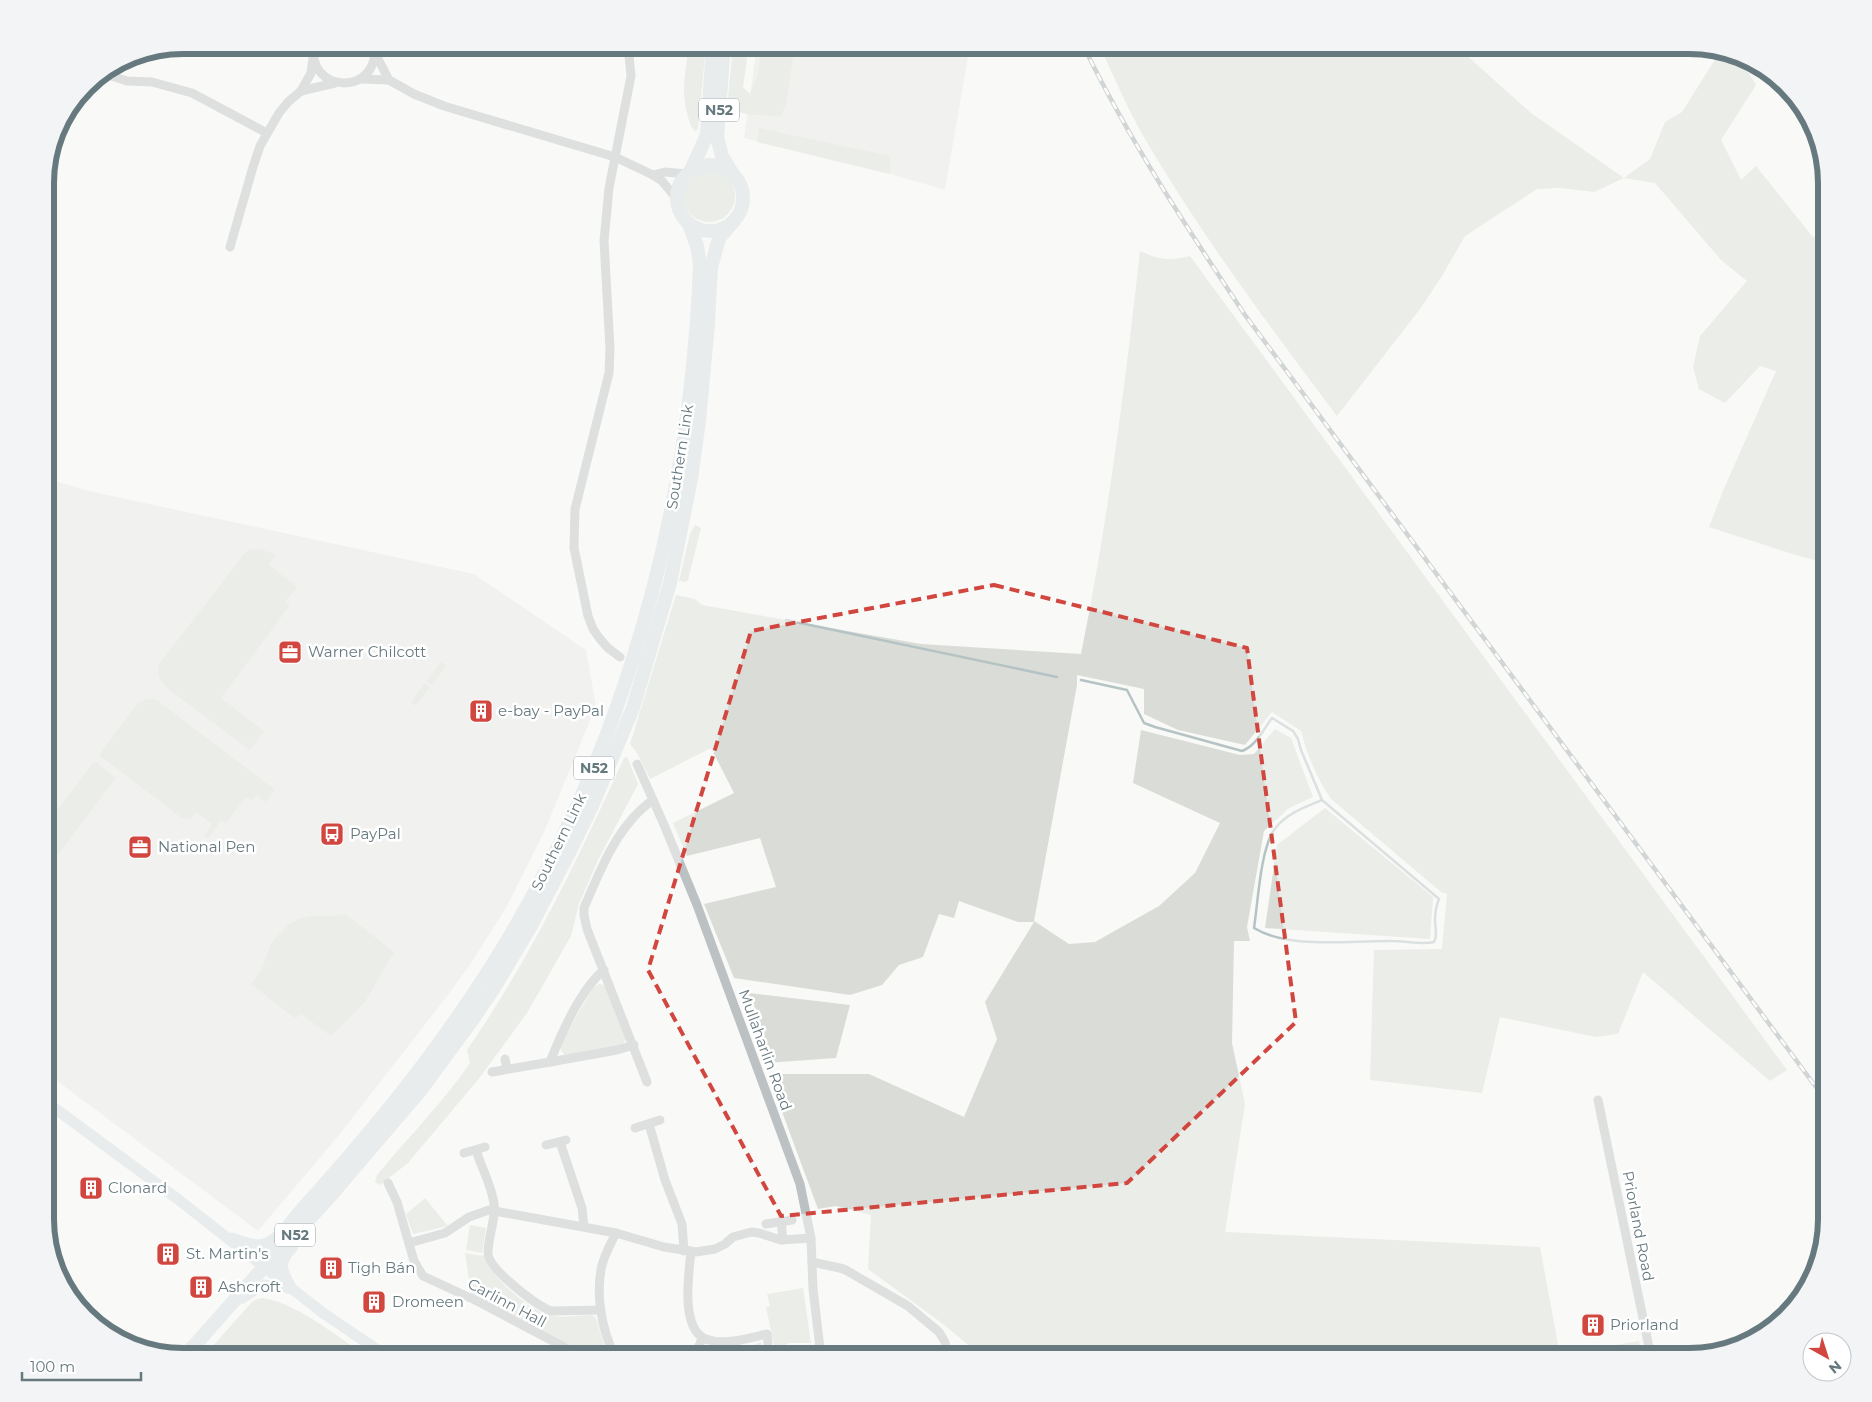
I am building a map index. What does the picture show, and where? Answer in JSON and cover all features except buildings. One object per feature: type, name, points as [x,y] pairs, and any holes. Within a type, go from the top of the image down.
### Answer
[{"type":"main road","name":"N52","points":[[689,224],[680,213],[676,198],[677,189],[689,172],[706,135],[712,54]]},
{"type":"main road","name":"N52","points":[[723,54],[717,137],[722,156],[741,186],[743,197],[742,208],[733,222]]},
{"type":"main road","points":[[689,172],[712,164],[726,168],[732,173]]},
{"type":"main road","points":[[689,224],[697,229],[716,231],[725,228],[733,222]]},
{"type":"main road","name":"Southern Link","points":[[326,1202],[420,1090],[494,988],[546,899],[592,806],[633,708],[670,583],[689,488],[699,421],[713,255],[720,237],[733,222]]},
{"type":"main road","name":"Southern Link","points":[[263,1268],[283,1230],[337,1170],[413,1080],[475,992],[532,897],[581,799],[610,727],[637,650],[668,530],[684,440],[692,379],[700,264],[697,246],[689,224]]},
{"type":"main road","points":[[54,1108],[226,1236],[263,1268],[323,1313],[375,1348]]},
{"type":"main road","name":"N52","points":[[192,1348],[263,1268],[326,1202]]},
{"type":"main road","points":[[289,1287],[280,1271],[282,1259],[285,1253],[316,1218],[326,1202]]},
{"type":"main road","points":[[226,1236],[258,1246],[270,1242],[283,1230]]},
{"type":"main road","points":[[225,1312],[253,1290],[263,1285],[289,1287]]},
{"type":"street","points":[[230,247],[253,167],[266,133],[288,102],[301,91],[312,73],[313,54]]},
{"type":"street","points":[[620,657],[608,648],[593,629],[588,616],[574,548],[573,529],[575,509],[609,373],[610,348],[604,241],[609,188],[631,76],[629,54]]},
{"type":"street","points":[[362,79],[374,64],[376,55]]},
{"type":"street","points":[[376,55],[389,80]]},
{"type":"street","points":[[313,58],[321,73],[335,83]]},
{"type":"street","points":[[111,76],[128,81],[152,82],[192,93],[266,133]]},
{"type":"street","points":[[301,91],[362,79],[389,80],[414,94],[444,106],[614,158],[652,174],[662,181],[676,198]]},
{"type":"street","points":[[652,174],[689,172]]},
{"type":"street","name":"Mullaharlin Road","points":[[637,764],[697,905],[800,1184],[811,1238],[820,1348]]},
{"type":"street","points":[[647,1082],[587,929],[584,908],[606,859],[632,817],[653,800]]},
{"type":"street","points":[[550,1062],[573,1012],[597,976],[604,970]]},
{"type":"street","points":[[492,1072],[616,1050],[634,1045]]},
{"type":"street","points":[[505,1059],[507,1069]]},
{"type":"street","name":"Priorland Road","points":[[1598,1100],[1649,1348]]},
{"type":"street","points":[[635,1128],[660,1120]]},
{"type":"street","points":[[649,1124],[665,1180],[682,1224],[688,1251],[687,1302],[692,1323],[702,1338],[707,1340],[722,1341],[766,1334],[768,1343]]},
{"type":"street","points":[[546,1145],[563,1141],[582,1208],[584,1227]]},
{"type":"street","points":[[464,1153],[485,1147]]},
{"type":"street","name":"Carlinn Hall","points":[[476,1150],[481,1168],[491,1190],[495,1211],[488,1255],[492,1264],[535,1303],[551,1311],[601,1310]]},
{"type":"street","name":"Carlinn Hall","points":[[388,1183],[395,1197],[417,1266],[423,1276],[479,1302],[547,1340],[565,1348]]},
{"type":"street","points":[[409,1243],[450,1231],[476,1214],[495,1211],[616,1233],[649,1244],[688,1251],[715,1249],[733,1237],[751,1232],[784,1240],[811,1238]]},
{"type":"street","points":[[766,1224],[792,1220]]},
{"type":"street","points":[[781,1222],[784,1240]]},
{"type":"street","name":"Carlinn Hall","points":[[611,1348],[601,1310],[600,1286],[602,1265],[616,1233]]},
{"type":"street","points":[[812,1262],[844,1269],[908,1306],[939,1332],[946,1348]]},
{"type":"street","points":[[698,1348],[702,1338]]},
{"type":"highlighted area","points":[[994,585],[1247,648],[1296,1022],[1127,1183],[781,1216],[648,970],[751,631]]},
{"type":"shaded area","points":[[688,54],[705,54],[698,129],[695,131],[689,121],[685,104]]},
{"type":"shaded area","points":[[732,54],[745,54],[747,60],[743,87],[750,94],[758,73],[761,54],[794,54],[786,103],[781,117],[747,114],[727,109]]},
{"type":"shaded area","points":[[756,54],[968,54],[945,190],[890,174],[744,138]]},
{"type":"shaded area","points":[[1103,54],[1465,54],[1531,113],[1624,178],[1594,192],[1560,188],[1537,189],[1465,236],[1420,309],[1337,416],[1239,283],[1192,214],[1148,144]]},
{"type":"shaded area","points":[[1717,57],[1745,67],[1756,85],[1721,140],[1741,180],[1756,166],[1812,236],[1818,238],[1818,561],[1709,527],[1776,371],[1760,366],[1725,403],[1699,389],[1693,367],[1700,336],[1747,281],[1721,260],[1655,183],[1624,178],[1650,159],[1665,122],[1682,112]]},
{"type":"shaded area","points":[[759,128],[890,156],[890,174],[757,142]]},
{"type":"shaded area","points":[[704,170],[714,170],[723,174],[731,182],[735,196],[731,210],[723,218],[714,222],[704,222],[695,218],[687,210],[683,201],[683,191],[687,182],[695,174]]},
{"type":"shaded area","points":[[1140,251],[1165,259],[1190,256],[1787,1070],[1770,1081],[1643,972],[1618,1034],[1596,1037],[1500,1017],[1482,1093],[1370,1080],[1374,950],[1442,949],[1447,894],[1441,892],[1331,799],[1313,766],[1301,731],[1272,712],[1245,745],[1178,730],[1144,714],[1144,689],[1077,675],[1077,685],[1034,921],[1069,944],[1095,942],[1159,906],[1195,873],[1220,823],[1133,783],[1141,730],[1240,755],[1254,754],[1275,729],[1291,738],[1313,797],[1289,808],[1264,831],[1247,927],[1250,941],[1234,941],[1232,1043],[1245,1104],[1225,1232],[1540,1247],[1559,1348],[972,1348],[943,1324],[868,1269],[871,1215],[836,1206],[818,1209],[768,1074],[869,1074],[964,1117],[997,1039],[985,1002],[1034,922],[1018,922],[959,901],[954,918],[939,914],[923,957],[899,965],[882,985],[850,995],[734,978],[704,904],[776,887],[760,838],[687,856],[673,823],[734,793],[711,748],[650,779],[637,753],[630,744],[676,595],[695,599],[702,605],[921,644],[1081,654],[1100,554]]},
{"type":"shaded area","points":[[54,481],[89,491],[474,574],[586,650],[596,706],[545,830],[506,908],[448,995],[339,1135],[258,1231],[54,1079]]},
{"type":"shaded area","points":[[695,525],[701,528],[688,580],[685,582],[679,581],[690,534]]},
{"type":"shaded area","points":[[259,549],[275,554],[269,565],[297,587],[285,602],[290,605],[221,698],[264,731],[250,750],[167,688],[160,680],[158,671],[159,664],[245,553],[249,550]]},
{"type":"shaded area","points":[[441,662],[446,666],[432,685],[427,681]]},
{"type":"shaded area","points":[[425,683],[430,687],[416,706],[411,702]]},
{"type":"shaded area","points":[[146,699],[157,700],[275,790],[266,802],[257,795],[252,800],[246,797],[226,823],[221,820],[208,839],[204,836],[212,824],[196,812],[190,819],[183,819],[99,755],[138,703]]},
{"type":"shaded area","points":[[627,757],[638,784],[598,860],[579,904],[571,936],[527,1013],[481,1076],[408,1163],[380,1185],[375,1182],[377,1175],[437,1106],[470,1063],[467,1050],[512,980],[552,908],[624,758]]},
{"type":"shaded area","points":[[93,763],[97,763],[116,778],[54,860],[54,814]]},
{"type":"shaded area","points":[[1325,808],[1433,897],[1430,939],[1265,928],[1277,845]]},
{"type":"shaded area","points":[[345,914],[394,952],[365,1002],[331,1036],[301,1014],[296,1018],[292,1016],[251,984],[262,969],[271,943],[287,926],[298,919],[311,916]]},
{"type":"shaded area","points":[[599,984],[604,985],[627,1038],[622,1045],[565,1055],[561,1051],[560,1044],[593,988]]},
{"type":"shaded area","points":[[740,992],[850,1005],[836,1058],[765,1063],[740,997]]},
{"type":"shaded area","points":[[425,1198],[448,1226],[413,1234],[406,1214]]},
{"type":"shaded area","points":[[470,1225],[486,1228],[482,1253],[466,1250]]},
{"type":"shaded area","points":[[465,1253],[484,1256],[488,1265],[503,1284],[523,1301],[544,1313],[558,1317],[592,1315],[596,1318],[604,1344],[602,1348],[578,1348],[572,1346],[469,1294],[471,1292]]},
{"type":"shaded area","points":[[803,1288],[811,1343],[789,1343],[778,1348],[762,1348],[774,1345],[766,1307],[770,1306],[767,1294]]},
{"type":"shaded area","points":[[262,1298],[289,1306],[303,1313],[355,1348],[211,1348],[252,1302]]},
{"type":"shaded area","points":[[1639,1341],[1641,1348],[1600,1348]]},
{"type":"shaded area","points":[[761,1342],[762,1348],[756,1348],[755,1344]]},
{"type":"waterway","points":[[786,620],[1057,677]]},
{"type":"waterway","points":[[1081,680],[1127,690],[1144,723],[1242,751],[1255,742],[1272,718],[1293,731],[1298,739],[1322,800],[1439,899],[1435,912],[1436,934],[1434,942],[1303,942],[1269,935],[1254,928],[1260,878],[1269,839],[1279,824],[1290,815],[1322,800]]},
{"type":"railway","points":[[1088,54],[1139,149],[1180,216],[1245,315],[1818,1090]]},
{"type":"place","name":"Warner Chilcott","points":[[290,652]]},
{"type":"place","name":"e-bay - PayPal","points":[[481,711]]},
{"type":"place","name":"PayPal","points":[[332,834]]},
{"type":"place","name":"National Pen","points":[[140,847]]},
{"type":"place","name":"Clonard","points":[[91,1188]]},
{"type":"place","name":"St. Martin's","points":[[168,1254]]},
{"type":"place","name":"Tigh Bán","points":[[331,1268]]},
{"type":"place","name":"Ashcroft","points":[[201,1287]]},
{"type":"place","name":"Dromeen","points":[[374,1302]]},
{"type":"place","name":"Priorland","points":[[1593,1325]]}]
